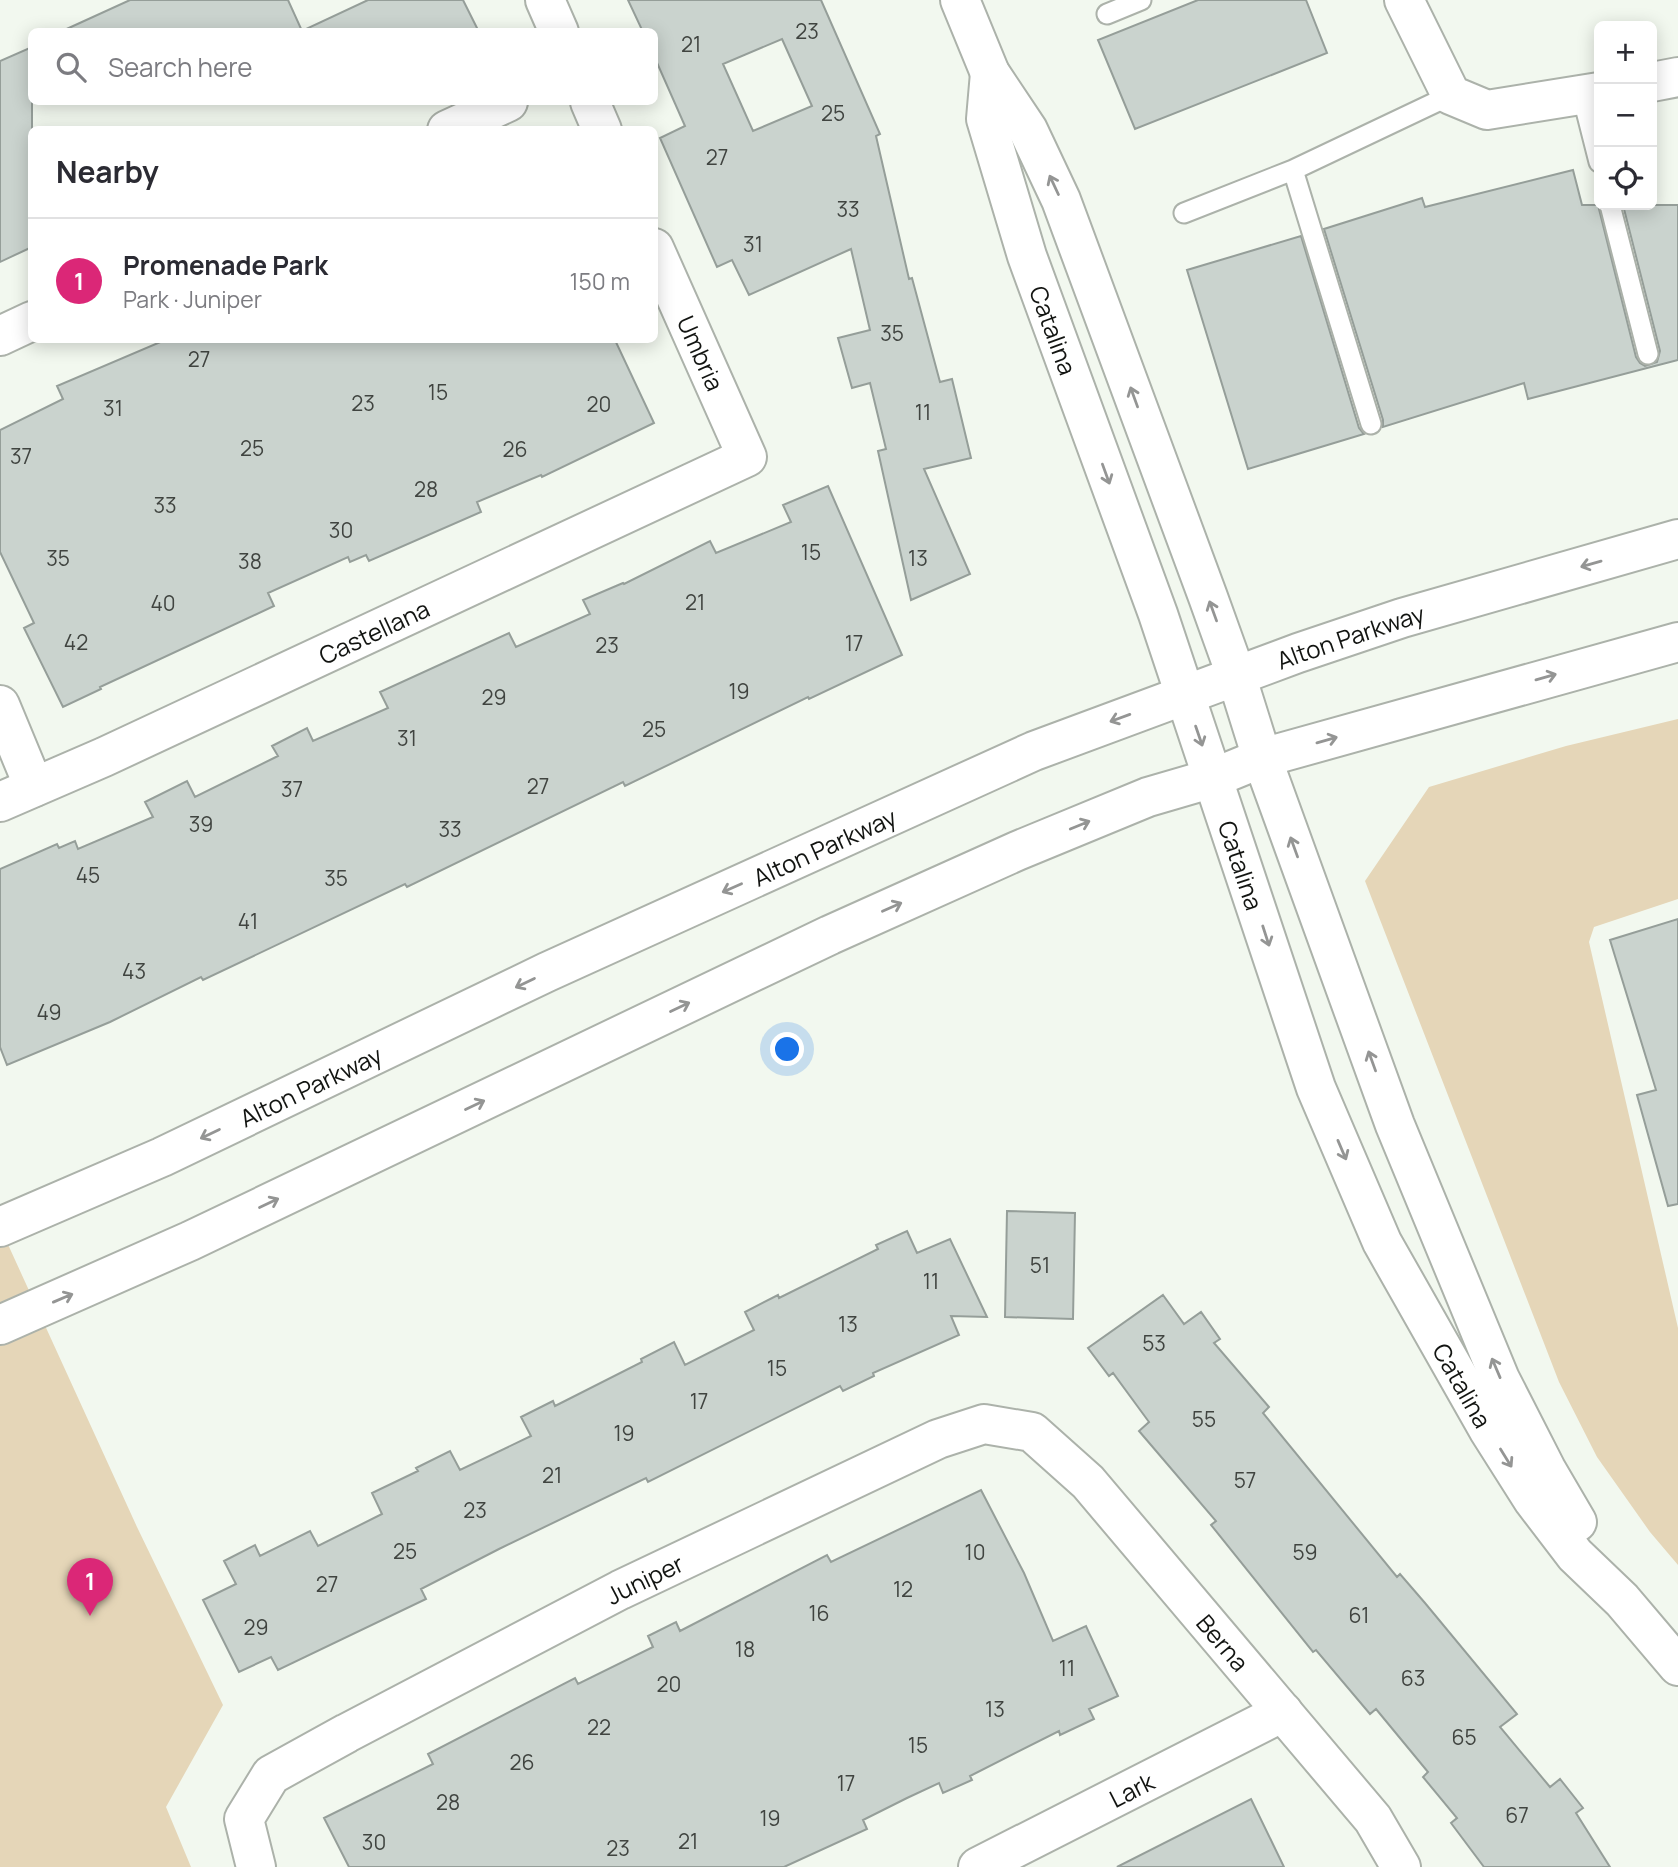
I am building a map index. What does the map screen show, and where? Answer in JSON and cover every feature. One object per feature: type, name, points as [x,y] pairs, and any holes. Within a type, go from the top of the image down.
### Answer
[{"type":"street","points":[[545,0],[557,28]]},
{"type":"street","name":"Catalina","points":[[960,0],[990,73],[1028,130],[1061,200],[1236,675],[1262,758],[1395,1125],[1500,1379],[1546,1469],[1622,1600]]},
{"type":"street","points":[[1404,0],[1451,95],[1487,110],[1591,93]]},
{"type":"street","name":"Catalina","points":[[990,73],[986,120],[1027,256],[1155,606],[1316,1088],[1382,1242],[1488,1429],[1533,1500],[1575,1555],[1622,1600],[1678,1666]]},
{"type":"street","points":[[1657,81],[1678,77]]},
{"type":"street","points":[[456,126],[501,105]]},
{"type":"street","points":[[591,105],[600,126]]},
{"type":"street","name":"Umbria","points":[[658,257],[747,457]]},
{"type":"street","points":[[0,336],[28,323]]},
{"type":"street","name":"Castellana","points":[[0,802],[747,457]]},
{"type":"street","name":"Alton Parkway","points":[[0,1227],[162,1157],[547,972],[1021,756],[1236,675],[1402,618],[1678,539]]},
{"type":"street","points":[[0,1325],[202,1236],[830,935],[1017,851],[1148,797],[1213,778],[1262,758],[1678,642]]},
{"type":"street","points":[[0,705],[34,787]]},
{"type":"street","name":"Juniper","points":[[256,1867],[244,1819],[271,1775],[620,1590],[938,1439],[984,1424],[1032,1432]]},
{"type":"street","name":"Berna","points":[[1032,1432],[1088,1482],[1373,1819],[1402,1867]]},
{"type":"street","name":"Lark","points":[[978,1867],[1283,1712]]},
{"type":"lane","points":[[1107,14],[1141,0]]},
{"type":"lane","points":[[1591,93],[1597,147]]},
{"type":"lane","points":[[1184,213],[1293,170],[1451,95]]},
{"type":"lane","points":[[1293,170],[1371,424]]},
{"type":"lane","points":[[1611,210],[1648,355]]},
{"type":"shaded area","points":[[1678,719],[1678,899],[1594,927],[1589,942],[1678,1328],[1678,1565],[1650,1532],[1597,1457],[1559,1382],[1365,881],[1429,787],[1566,746]]},
{"type":"shaded area","points":[[0,1227],[137,1527],[223,1705],[166,1807],[191,1867],[0,1867]]},
{"type":"building","points":[[130,0],[288,0],[301,28],[69,28]]},
{"type":"building","points":[[368,0],[463,0],[477,28],[308,28]]},
{"type":"building","points":[[628,0],[821,0],[880,134],[876,136],[909,279],[912,278],[940,382],[952,379],[971,458],[924,469],[970,574],[911,600],[878,451],[886,449],[870,383],[852,388],[838,338],[870,330],[851,249],[749,295],[732,260],[717,267],[660,138],[685,126],[658,65],[658,28],[641,28]],"holes":[[[782,39],[812,106],[753,131],[723,64]]]},
{"type":"building","points":[[1198,0],[1306,0],[1327,53],[1135,129],[1098,40]]},
{"type":"building","points":[[28,49],[28,105],[32,105],[32,126],[28,126],[28,249],[0,262],[0,61]]},
{"type":"building","points":[[1573,170],[1582,205],[1594,205],[1594,210],[1599,210],[1636,357],[1645,366],[1657,362],[1660,351],[1624,210],[1657,210],[1657,205],[1678,205],[1678,360],[1528,399],[1524,383],[1383,427],[1324,229],[1422,198],[1425,207]]},
{"type":"building","points":[[1301,236],[1359,428],[1364,434],[1248,469],[1187,270]]},
{"type":"building","points":[[158,343],[616,343],[654,423],[542,477],[541,475],[477,502],[481,512],[369,561],[366,555],[350,562],[348,557],[268,593],[274,606],[63,707],[24,628],[34,623],[0,552],[0,430],[63,399],[57,386]]},
{"type":"building","points":[[828,486],[902,655],[809,699],[808,697],[625,786],[623,782],[407,887],[405,884],[203,980],[201,977],[110,1022],[7,1065],[0,1047],[0,869],[57,844],[59,848],[75,841],[78,849],[153,817],[145,802],[187,781],[195,797],[278,756],[272,746],[307,728],[313,741],[388,708],[380,692],[509,633],[516,647],[590,614],[583,600],[624,584],[710,541],[716,553],[791,522],[783,505]]},
{"type":"building","points":[[1678,919],[1678,1204],[1668,1206],[1637,1095],[1656,1090],[1610,940]]},
{"type":"building","points":[[1007,1211],[1075,1213],[1073,1319],[1005,1317]]},
{"type":"building","points":[[907,1231],[917,1253],[950,1239],[987,1317],[951,1316],[959,1335],[873,1373],[874,1376],[843,1391],[840,1386],[648,1482],[646,1478],[499,1549],[421,1589],[426,1599],[278,1670],[271,1657],[239,1672],[203,1600],[236,1584],[224,1561],[255,1545],[260,1556],[310,1531],[318,1546],[382,1514],[372,1493],[418,1471],[416,1468],[450,1451],[460,1470],[531,1436],[521,1417],[553,1401],[555,1406],[642,1362],[641,1359],[674,1342],[685,1365],[754,1330],[745,1312],[878,1249],[876,1245]]},
{"type":"building","points":[[1163,1295],[1184,1324],[1201,1312],[1220,1339],[1214,1343],[1269,1407],[1263,1413],[1397,1577],[1400,1574],[1517,1714],[1500,1727],[1550,1787],[1560,1779],[1583,1808],[1576,1813],[1610,1867],[1484,1867],[1451,1823],[1457,1818],[1423,1777],[1428,1772],[1376,1709],[1370,1714],[1316,1650],[1313,1652],[1211,1525],[1216,1521],[1139,1431],[1149,1422],[1113,1373],[1109,1376],[1088,1348]]},
{"type":"building","points":[[981,1490],[1024,1573],[1053,1641],[1086,1626],[1118,1696],[1089,1709],[1094,1719],[1060,1735],[1059,1731],[970,1776],[972,1780],[943,1793],[939,1783],[907,1798],[863,1820],[867,1829],[784,1867],[349,1867],[324,1818],[433,1764],[428,1754],[575,1678],[578,1684],[653,1647],[648,1636],[676,1622],[680,1631],[827,1555],[831,1562]]},
{"type":"building","points":[[1251,1799],[1284,1867],[1117,1867]]},
{"type":"place","name":"Promenade Park","points":[[90,1616]]}]
